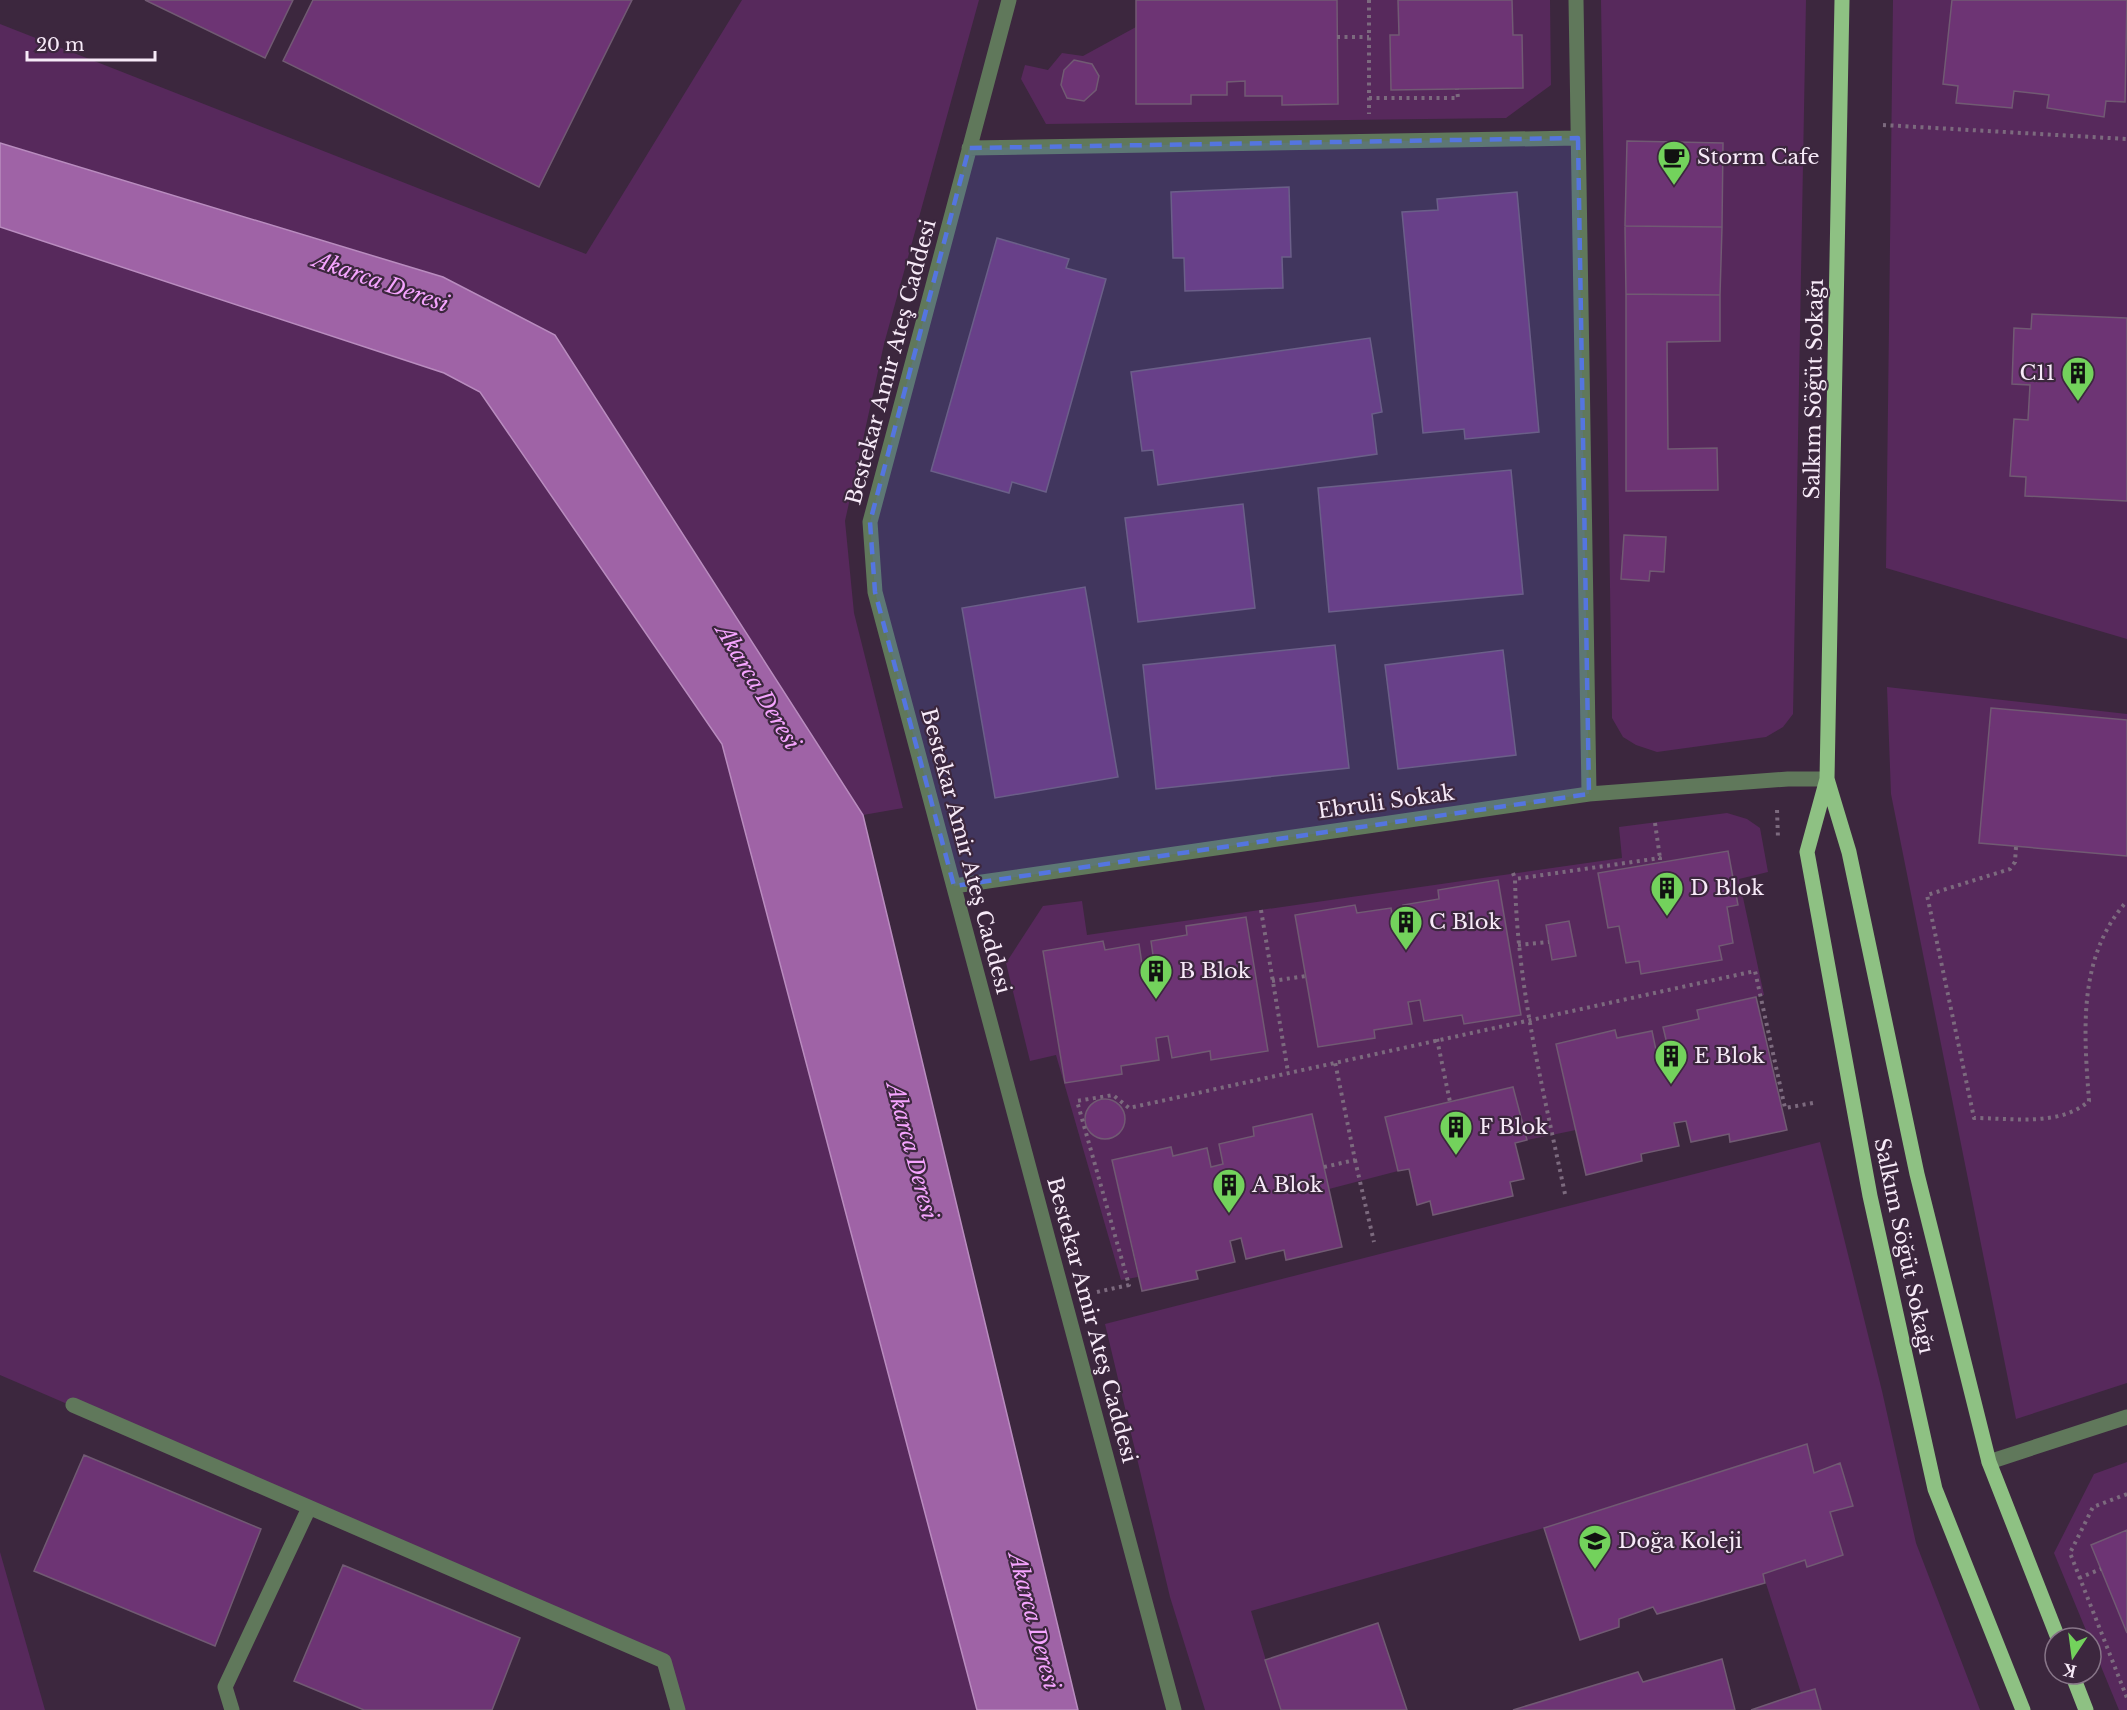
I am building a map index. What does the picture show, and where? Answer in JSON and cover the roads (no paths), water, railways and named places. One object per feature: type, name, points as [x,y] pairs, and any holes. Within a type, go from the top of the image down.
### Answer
[{"type":"main road","name":"Salkım Söğüt Sokağı","points":[[1842,0],[1827,779],[1807,852],[1870,1196],[1935,1489],[2023,1710]]},
{"type":"main road","name":"Salkım Söğüt Sokağı","points":[[1827,779],[1848,852],[1917,1174],[1989,1462],[2053,1626]]},
{"type":"main road","points":[[2077,1686],[2086,1710]]},
{"type":"street","name":"Bestekar Amir Ateş Caddesi","points":[[1009,0],[870,522],[875,592],[1174,1710]]},
{"type":"street","points":[[1576,0],[1589,794]]},
{"type":"street","points":[[969,148],[1578,138]]},
{"type":"street","name":"Ebruli Sokak","points":[[954,886],[1589,794],[1788,779],[1827,779]]},
{"type":"street","points":[[73,1405],[664,1661],[678,1710]]},
{"type":"street","points":[[1989,1462],[2127,1418]]},
{"type":"street","points":[[232,1710],[225,1687],[309,1508]]},
{"type":"water","name":"Akarca Deresi","points":[[0,143],[443,277],[555,335],[863,815],[1078,1710],[977,1710],[722,744],[480,392],[444,373],[0,227]]},
{"type":"place","name":"Storm Cafe","points":[[1674,186]]},
{"type":"place","name":"C11","points":[[2078,402]]},
{"type":"place","name":"D Blok","points":[[1667,917]]},
{"type":"place","name":"C Blok","points":[[1406,951]]},
{"type":"place","name":"B Blok","points":[[1156,1000]]},
{"type":"place","name":"E Blok","points":[[1671,1085]]},
{"type":"place","name":"F Blok","points":[[1456,1156]]},
{"type":"place","name":"A Blok","points":[[1229,1214]]},
{"type":"place","name":"Doğa Koleji","points":[[1595,1570]]}]
